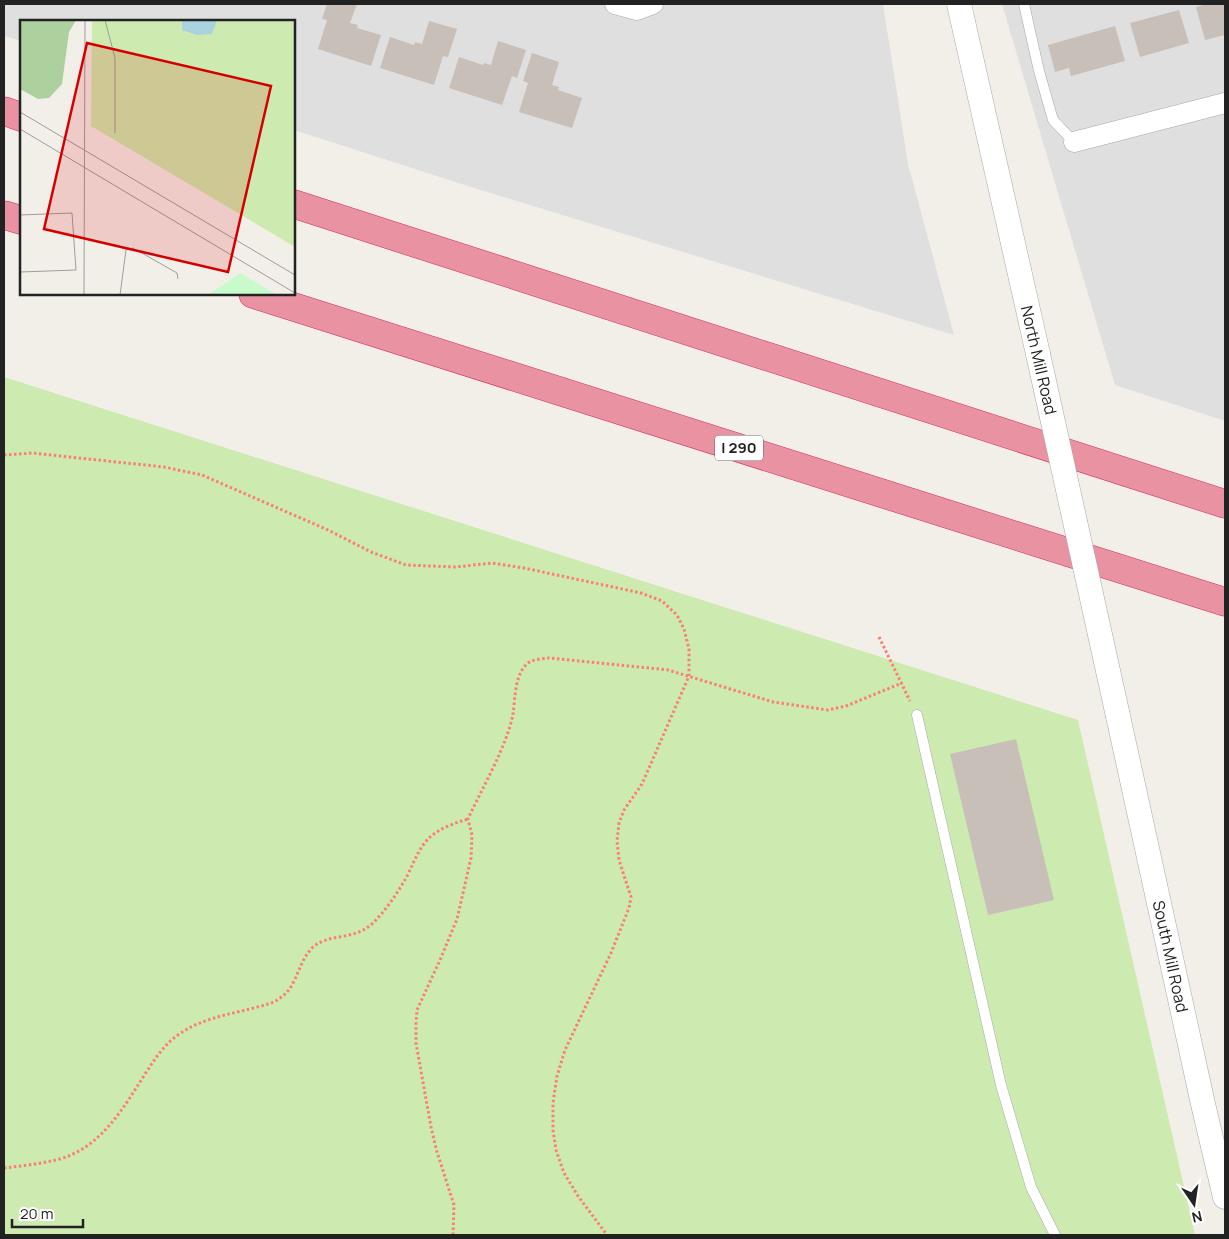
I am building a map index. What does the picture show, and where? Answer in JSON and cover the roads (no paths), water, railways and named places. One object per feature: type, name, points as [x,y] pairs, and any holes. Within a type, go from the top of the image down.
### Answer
[{"type":"highway","points":[[4,111],[20,117]]},
{"type":"highway","points":[[295,204],[1225,504]]},
{"type":"highway","points":[[4,215],[20,220]]},
{"type":"highway","name":"I 290","points":[[256,295],[1225,602]]},
{"type":"street","points":[[615,4],[637,10],[653,4]]},
{"type":"street","name":"North Mill Road","points":[[959,4],[1118,716]]},
{"type":"street","points":[[1074,142],[1225,102]]},
{"type":"street","name":"South Mill Road","points":[[1118,716],[1225,1197]]},
{"type":"lane","points":[[1024,4],[1039,71],[1053,120],[1074,142]]},
{"type":"lane","points":[[917,715],[1001,1085],[1031,1187],[1055,1235]]}]
